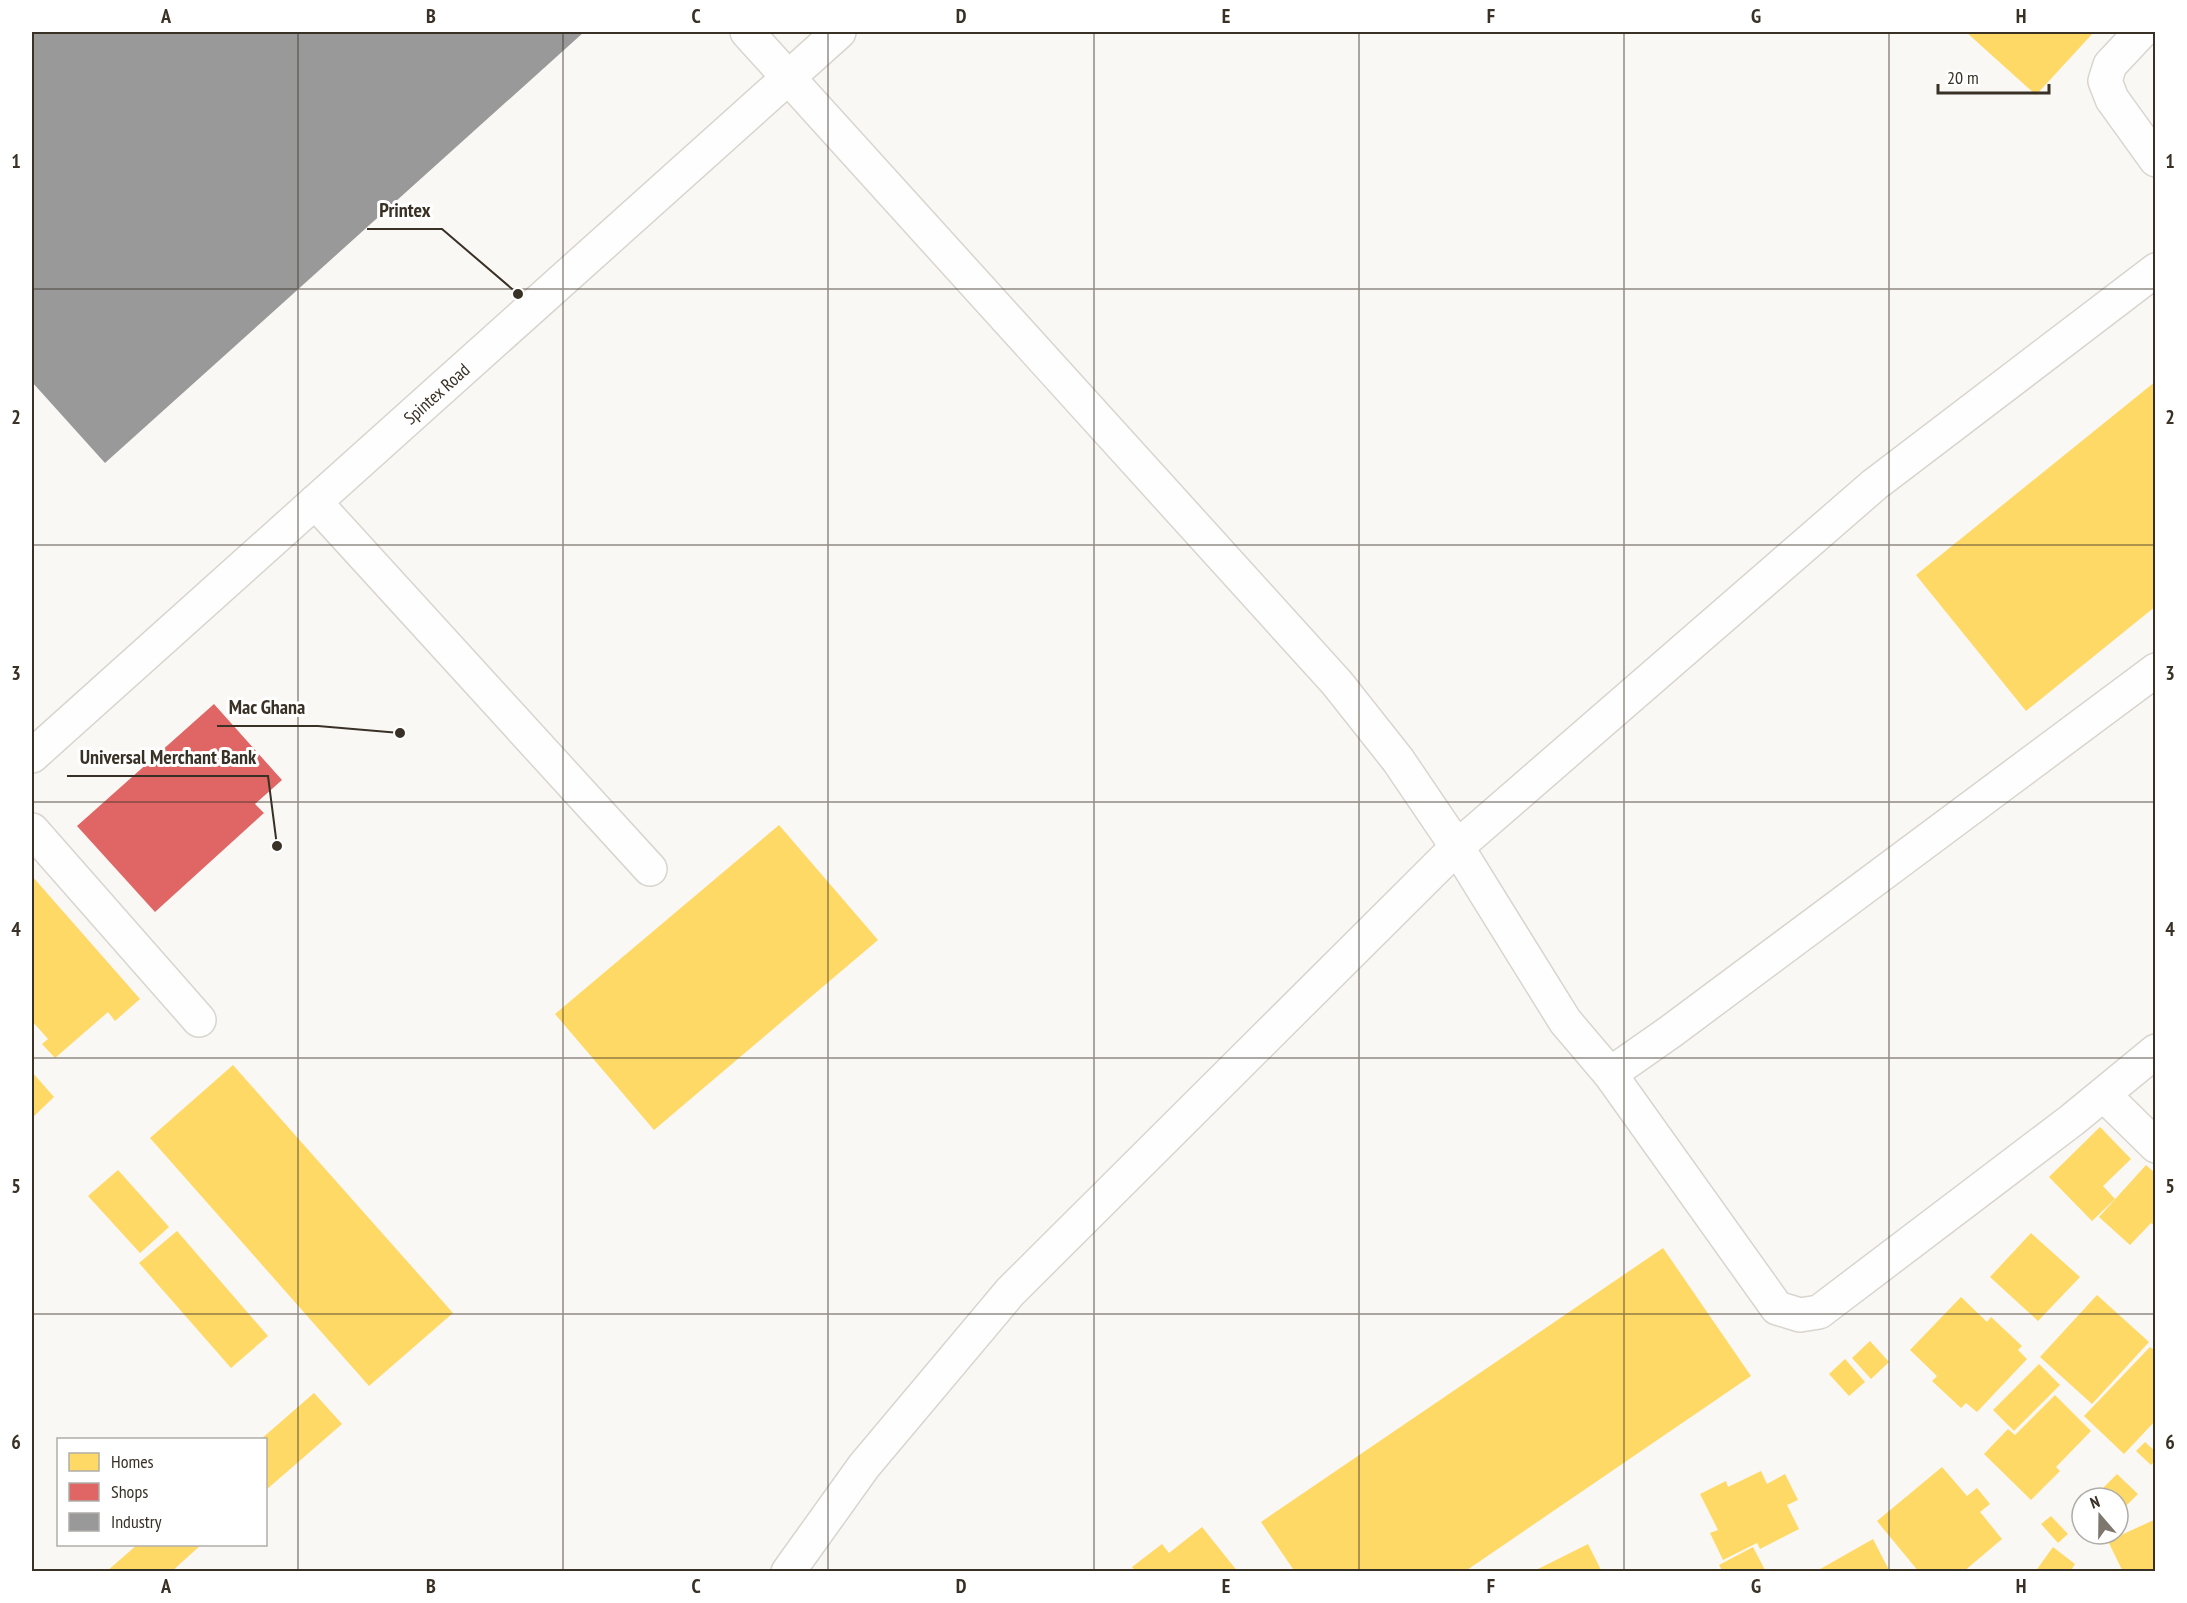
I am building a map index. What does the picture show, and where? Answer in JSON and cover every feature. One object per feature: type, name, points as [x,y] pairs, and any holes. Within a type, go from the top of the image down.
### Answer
[{"type":"street","points":[[747,32],[1337,683],[1398,760],[1457,847],[1565,1021],[1610,1074],[1777,1308],[1800,1315],[1820,1312],[2104,1095],[2156,1051]]},
{"type":"street","name":"Spintex Road","points":[[32,756],[839,32]]},
{"type":"street","points":[[2141,32],[2110,65],[2105,81],[2112,99],[2156,160]]},
{"type":"street","points":[[788,1572],[864,1466],[1010,1292],[1457,847],[1874,485],[2156,270]]},
{"type":"street","points":[[315,502],[651,869]]},
{"type":"street","points":[[1610,1074],[1689,1018],[2156,670]]},
{"type":"street","points":[[32,830],[199,1020]]},
{"type":"street","points":[[2104,1095],[2156,1146]]},
{"type":"building: Homes","points":[[1966,32],[2094,32],[2036,95]]},
{"type":"building: Homes","points":[[2156,381],[2156,606],[2026,711],[1916,575]]},
{"type":"building: Homes","points":[[779,825],[878,940],[654,1130],[555,1014]]},
{"type":"building: Homes","points":[[32,876],[140,999],[115,1021],[108,1012],[55,1058],[42,1044],[48,1039],[32,1021]]},
{"type":"building: Homes","points":[[233,1065],[453,1313],[369,1386],[150,1138]]},
{"type":"building: Homes","points":[[32,1072],[54,1097],[32,1118]]},
{"type":"building: Homes","points":[[2100,1127],[2131,1159],[2103,1186],[2115,1199],[2092,1221],[2049,1177]]},
{"type":"building: Homes","points":[[2146,1165],[2156,1174],[2156,1227],[2151,1223],[2130,1245],[2099,1217]]},
{"type":"building: Homes","points":[[118,1170],[169,1227],[140,1253],[88,1196]]},
{"type":"building: Homes","points":[[177,1231],[268,1336],[231,1368],[139,1263]]},
{"type":"building: Homes","points":[[2031,1233],[2080,1277],[2038,1321],[1990,1277]]},
{"type":"building: Homes","points":[[1663,1248],[1751,1376],[1464,1572],[1295,1572],[1261,1522]]},
{"type":"building: Homes","points":[[2097,1295],[2149,1342],[2092,1404],[2040,1357]]},
{"type":"building: Homes","points":[[1961,1297],[1987,1322],[1991,1317],[2022,1346],[2018,1350],[2027,1359],[1977,1412],[1966,1403],[1961,1408],[1932,1381],[1937,1376],[1910,1350]]},
{"type":"building: Homes","points":[[1870,1341],[1889,1362],[1871,1379],[1852,1358]]},
{"type":"building: Homes","points":[[2150,1347],[2156,1351],[2156,1420],[2124,1454],[2084,1416]]},
{"type":"building: Homes","points":[[1845,1359],[1865,1382],[1849,1396],[1829,1374]]},
{"type":"building: Homes","points":[[2039,1364],[2060,1385],[2014,1431],[1993,1410]]},
{"type":"building: Homes","points":[[314,1393],[342,1424],[267,1489],[267,1438],[262,1438]]},
{"type":"building: Homes","points":[[2055,1395],[2091,1431],[2056,1467],[2060,1471],[2031,1500],[1984,1454],[2008,1429],[2015,1435]]},
{"type":"building: Homes","points":[[2145,1442],[2156,1452],[2156,1460],[2151,1465],[2136,1451]]},
{"type":"building: Homes","points":[[1942,1467],[1967,1496],[1977,1488],[1990,1504],[1980,1512],[2002,1539],[1963,1572],[1919,1572],[1877,1521]]},
{"type":"building: Homes","points":[[1761,1471],[1767,1484],[1785,1474],[1798,1500],[1787,1505],[1799,1529],[1760,1549],[1757,1543],[1723,1560],[1710,1533],[1718,1530],[1700,1494],[1726,1481],[1728,1487]]},
{"type":"building: Homes","points":[[2117,1474],[2130,1486],[2105,1486]]},
{"type":"building: Homes","points":[[2130,1486],[2138,1494],[2130,1502]]},
{"type":"building: Homes","points":[[2051,1516],[2068,1534],[2058,1543],[2041,1524]]},
{"type":"building: Homes","points":[[2156,1519],[2156,1572],[2123,1572],[2110,1546],[2130,1546],[2130,1531]]},
{"type":"building: Homes","points":[[1202,1527],[1238,1572],[1136,1572],[1132,1567],[1162,1544],[1169,1553]]},
{"type":"building: Homes","points":[[1873,1539],[1890,1572],[1815,1572]]},
{"type":"building: Homes","points":[[1588,1544],[1602,1572],[1532,1572]]},
{"type":"building: Homes","points":[[136,1546],[200,1546],[171,1572],[106,1572]]},
{"type":"building: Homes","points":[[1753,1547],[1766,1572],[1723,1572],[1719,1565]]},
{"type":"building: Homes","points":[[2053,1547],[2075,1564],[2070,1572],[2035,1572]]},
{"type":"building: Shops","points":[[214,704],[282,780],[255,804],[264,813],[155,912],[77,826]]},
{"type":"building: Industry","points":[[32,32],[584,32],[105,463],[32,382]]},
{"type":"place","name":"Printex","points":[[518,294]]},
{"type":"place","name":"Mac Ghana","points":[[400,733]]},
{"type":"place","name":"Universal Merchant Bank","points":[[277,846]]}]
